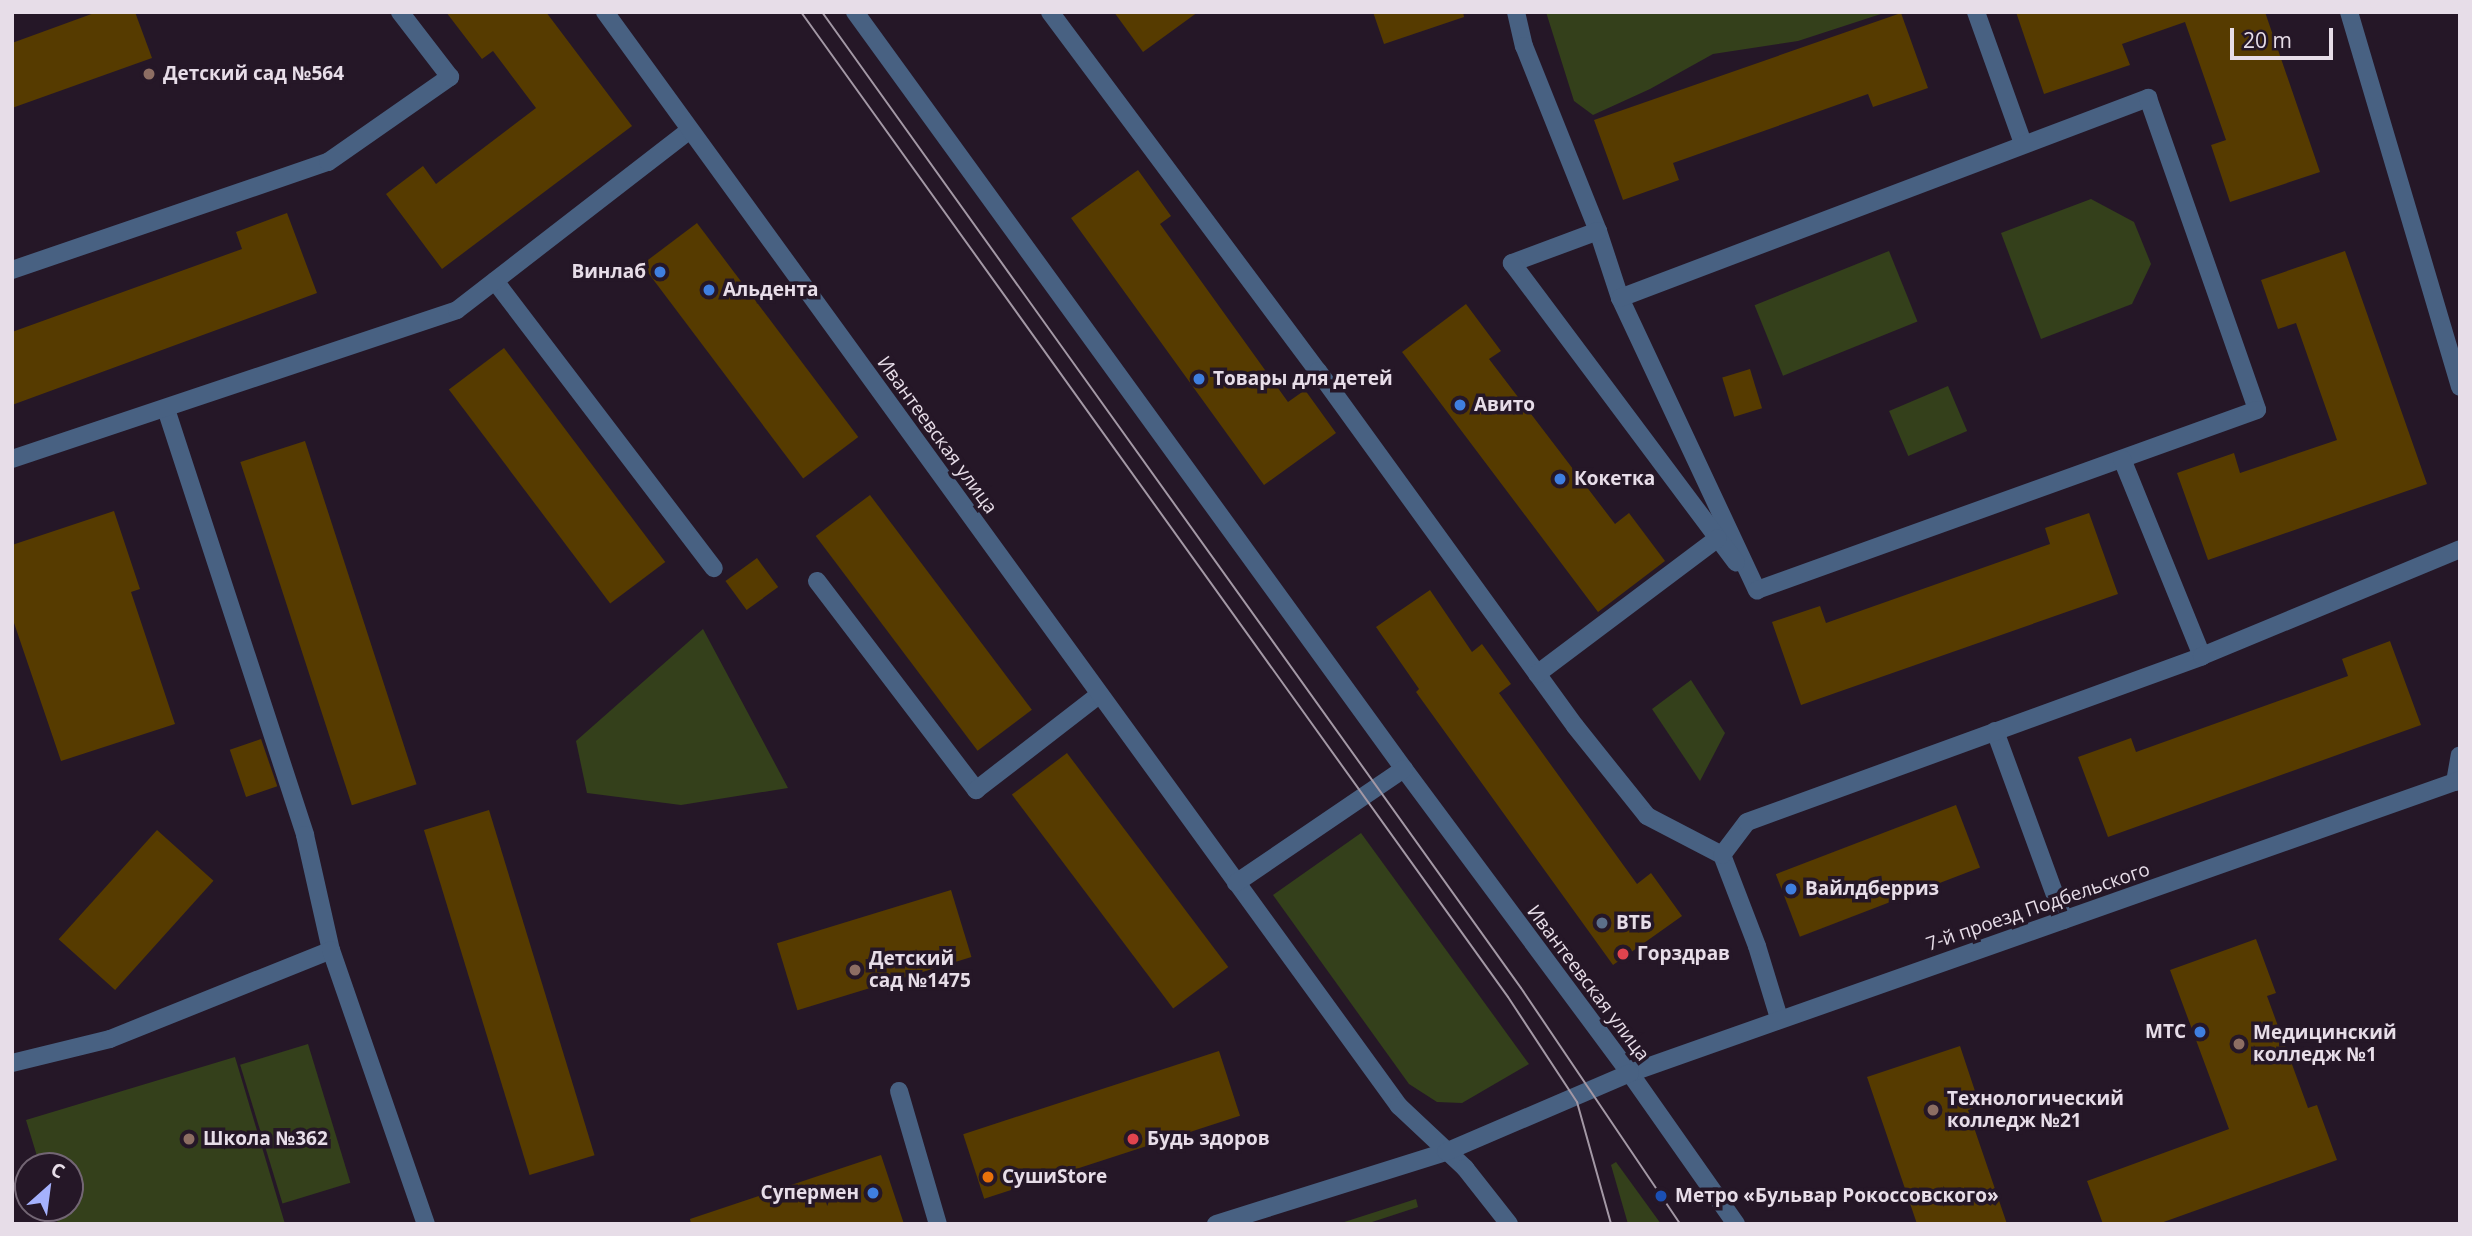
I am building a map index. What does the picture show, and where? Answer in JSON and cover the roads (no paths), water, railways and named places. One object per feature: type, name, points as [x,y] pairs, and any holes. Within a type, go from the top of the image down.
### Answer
[{"type":"street","points":[[12,270],[328,162],[450,77],[400,12]]},
{"type":"street","name":"Ивантеевская улица","points":[[605,12],[1399,1106],[1484,1188],[1508,1224]]},
{"type":"street","name":"Ивантеевская улица","points":[[855,12],[1404,769],[1630,1073],[1736,1224]]},
{"type":"street","points":[[1050,12],[1318,371],[1537,674],[1647,816],[1722,855],[1757,946],[1779,1018]]},
{"type":"street","points":[[1516,12],[1524,46],[1598,230],[1620,298],[1757,590]]},
{"type":"street","points":[[1976,12],[2023,143]]},
{"type":"street","points":[[2349,12],[2460,387]]},
{"type":"street","points":[[1620,298],[2148,97],[2257,410],[1757,590]]},
{"type":"street","points":[[12,459],[457,310],[690,130]]},
{"type":"street","points":[[1598,230],[1512,263],[1757,590]]},
{"type":"street","points":[[495,281],[714,568]]},
{"type":"street","points":[[166,409],[304,835],[331,950],[426,1224]]},
{"type":"street","points":[[2122,459],[2202,656]]},
{"type":"street","points":[[1537,674],[1718,538]]},
{"type":"street","points":[[1722,855],[1747,822],[2202,656],[2460,549]]},
{"type":"street","points":[[817,581],[976,790],[1099,695]]},
{"type":"street","points":[[1995,731],[2064,920]]},
{"type":"street","points":[[2457,781],[2460,755]]},
{"type":"street","points":[[1236,883],[1404,769]]},
{"type":"street","name":"7-й проезд Подбельского","points":[[1446,1152],[1630,1073],[1779,1018],[2457,781]]},
{"type":"street","points":[[12,1063],[110,1039],[331,950]]},
{"type":"street","points":[[898,1091],[938,1224]]},
{"type":"street","points":[[1216,1224],[1446,1152]]},
{"type":"tram line","points":[[801,12],[1508,997],[1577,1102],[1611,1224]]},
{"type":"tram line","points":[[822,12],[1521,988],[1680,1224]]},
{"type":"place","name":"Детский сад №564","points":[[149,74]]},
{"type":"place","name":"Винлаб","points":[[660,272]]},
{"type":"place","name":"Альдента","points":[[709,290]]},
{"type":"place","name":"Товары для детей","points":[[1199,379]]},
{"type":"place","name":"Авито","points":[[1460,405]]},
{"type":"place","name":"Кокетка","points":[[1560,479]]},
{"type":"place","name":"Вайлдберриз","points":[[1791,889]]},
{"type":"place","name":"ВТБ","points":[[1602,923]]},
{"type":"place","name":"Горздрав","points":[[1623,954]]},
{"type":"place","name":"Детский сад №1475","points":[[855,970]]},
{"type":"place","name":"МТС","points":[[2200,1032]]},
{"type":"place","name":"Медицинский колледж №1","points":[[2239,1044]]},
{"type":"place","name":"Технологический колледж №21","points":[[1933,1110]]},
{"type":"place","name":"Школа №362","points":[[189,1139]]},
{"type":"place","name":"Будь здоров","points":[[1133,1139]]},
{"type":"place","name":"СушиStore","points":[[988,1177]]},
{"type":"place","name":"Супермен","points":[[873,1193]]},
{"type":"place","name":"Метро «Бульвар Рокоссовского»","points":[[1661,1196]]}]
